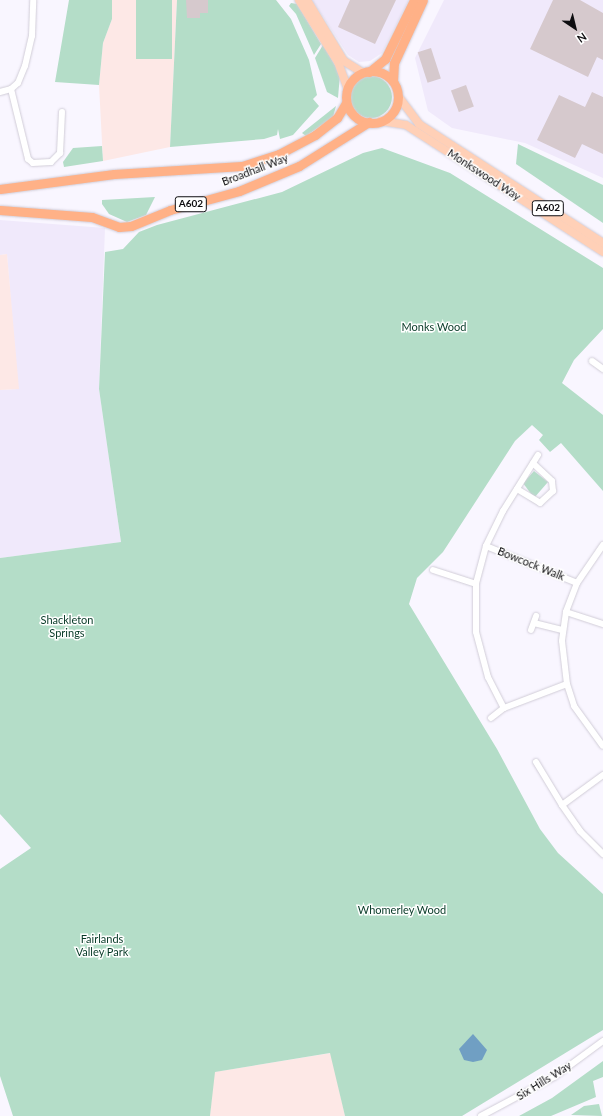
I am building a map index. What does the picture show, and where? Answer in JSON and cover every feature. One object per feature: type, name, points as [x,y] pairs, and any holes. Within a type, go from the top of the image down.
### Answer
[{"type":"highway","points":[[414,0],[385,59],[347,87],[346,103],[353,115],[368,122],[381,121],[394,109],[398,96],[393,81],[394,63],[423,0]]},
{"type":"highway","points":[[366,72],[393,81]]},
{"type":"highway","name":"Broadhall Way","points":[[0,189],[114,174],[242,166],[279,154],[315,135],[337,118],[346,103]]},
{"type":"highway","name":"Broadhall Way","points":[[0,210],[86,216],[119,227],[131,226],[170,210],[239,191],[299,166],[368,122]]},
{"type":"main road","points":[[299,0],[338,62],[347,87]]},
{"type":"main road","points":[[307,0],[344,61],[366,72]]},
{"type":"main road","name":"Monkswood Way","points":[[398,96],[419,124],[603,243]]},
{"type":"main road","name":"Monkswood Way","points":[[381,121],[406,125],[603,252]]},
{"type":"street","points":[[0,92],[12,89],[18,83],[27,60],[32,36],[33,0]]},
{"type":"street","points":[[12,89],[28,159],[41,164],[58,157],[62,149],[62,112]]},
{"type":"street","points":[[592,361],[603,369]]},
{"type":"street","points":[[504,708],[488,677],[476,632],[476,584],[486,546],[517,489],[538,455]]},
{"type":"street","points":[[517,489],[540,503],[553,491],[552,481],[533,462]]},
{"type":"street","points":[[603,545],[577,583],[566,612],[563,630],[563,660],[567,684],[582,719],[603,746]]},
{"type":"street","name":"Bowcock Walk","points":[[486,546],[577,583]]},
{"type":"street","points":[[433,570],[476,584]]},
{"type":"street","points":[[566,612],[603,624]]},
{"type":"street","points":[[531,630],[536,616]]},
{"type":"street","points":[[534,623],[563,630]]},
{"type":"street","points":[[491,718],[504,708],[567,684]]},
{"type":"street","points":[[536,762],[580,831],[603,854]]},
{"type":"street","points":[[562,805],[603,775]]},
{"type":"street","name":"Six Hills Way","points":[[481,1116],[548,1080],[603,1041]]},
{"type":"shaded area","points":[[112,0],[177,0],[170,147],[103,161],[99,85],[103,43],[112,19]]},
{"type":"shaded area","points":[[312,0],[409,0],[382,53],[370,61],[359,62],[348,55]]},
{"type":"shaded area","points":[[444,0],[603,0],[603,178],[525,143],[452,128],[428,111],[415,58]]},
{"type":"shaded area","points":[[0,220],[105,228],[99,389],[121,542],[0,558],[0,390],[18,389],[7,254],[0,255]]},
{"type":"shaded area","points":[[7,254],[19,389],[0,390],[0,255]]},
{"type":"shaded area","points":[[331,1053],[345,1116],[210,1116],[214,1072]]},
{"type":"green space","points":[[69,0],[112,0],[112,19],[103,43],[99,85],[55,82]]},
{"type":"green space","points":[[136,0],[172,0],[172,59],[136,59]]},
{"type":"green space","points":[[177,0],[276,0],[291,19],[309,60],[317,95],[313,99],[319,106],[293,135],[280,139],[278,129],[277,135],[264,139],[170,147]]},
{"type":"green space","points":[[291,3],[297,4],[321,44],[314,55],[296,14],[289,6]]},
{"type":"green space","points":[[323,45],[340,74],[338,98],[327,92],[315,58]]},
{"type":"green space","points":[[367,76],[375,76],[383,79],[389,85],[392,97],[389,109],[383,115],[375,118],[367,118],[359,115],[353,109],[350,101],[350,93],[353,85],[359,79]]},
{"type":"green space","points":[[336,106],[333,117],[306,136],[302,133]]},
{"type":"green space","points":[[518,144],[603,185],[603,223],[516,164]]},
{"type":"green space","points":[[102,146],[103,161],[64,167],[63,162],[73,148]]},
{"type":"green space","points":[[382,148],[450,173],[603,268],[603,329],[574,360],[562,383],[603,415],[603,491],[561,443],[550,452],[539,440],[543,435],[532,425],[515,441],[443,552],[417,578],[409,604],[497,749],[540,829],[558,853],[603,894],[603,1030],[462,1116],[345,1116],[330,1053],[215,1072],[210,1116],[13,1116],[0,1076],[0,869],[31,848],[0,814],[0,558],[121,542],[99,389],[105,252],[123,249],[139,232],[157,225],[282,192],[363,153]]},
{"type":"green space","points":[[155,197],[146,215],[127,222],[109,214],[102,204],[102,200]]},
{"type":"green space","points":[[534,471],[548,482],[534,498],[523,483]]},
{"type":"green space","points":[[603,1061],[603,1077],[593,1081],[596,1097],[551,1116],[519,1116],[552,1098]]},
{"type":"green space","points":[[599,1104],[602,1116],[571,1115],[584,1106]]},
{"type":"water","points":[[473,1034],[487,1050],[482,1060],[473,1062],[464,1060],[459,1049]]},
{"type":"building","points":[[186,0],[208,0],[208,13],[200,13],[200,18],[187,18]]},
{"type":"building","points":[[350,0],[396,0],[375,44],[338,27]]},
{"type":"building","points":[[553,0],[580,0],[603,13],[603,60],[597,57],[588,77],[530,49]]},
{"type":"building","points":[[431,48],[441,78],[428,83],[418,52]]},
{"type":"building","points":[[466,85],[474,107],[459,112],[451,90]]},
{"type":"building","points":[[592,92],[603,97],[603,154],[582,144],[575,158],[537,140],[559,95],[585,107]]},
{"type":"park label","name":"Monks Wood","points":[[434,327]]},
{"type":"park label","name":"Shackleton Springs","points":[[67,627]]},
{"type":"park label","name":"Whomerley Wood","points":[[402,910]]},
{"type":"park label","name":"Fairlands Valley Park","points":[[102,946]]}]
